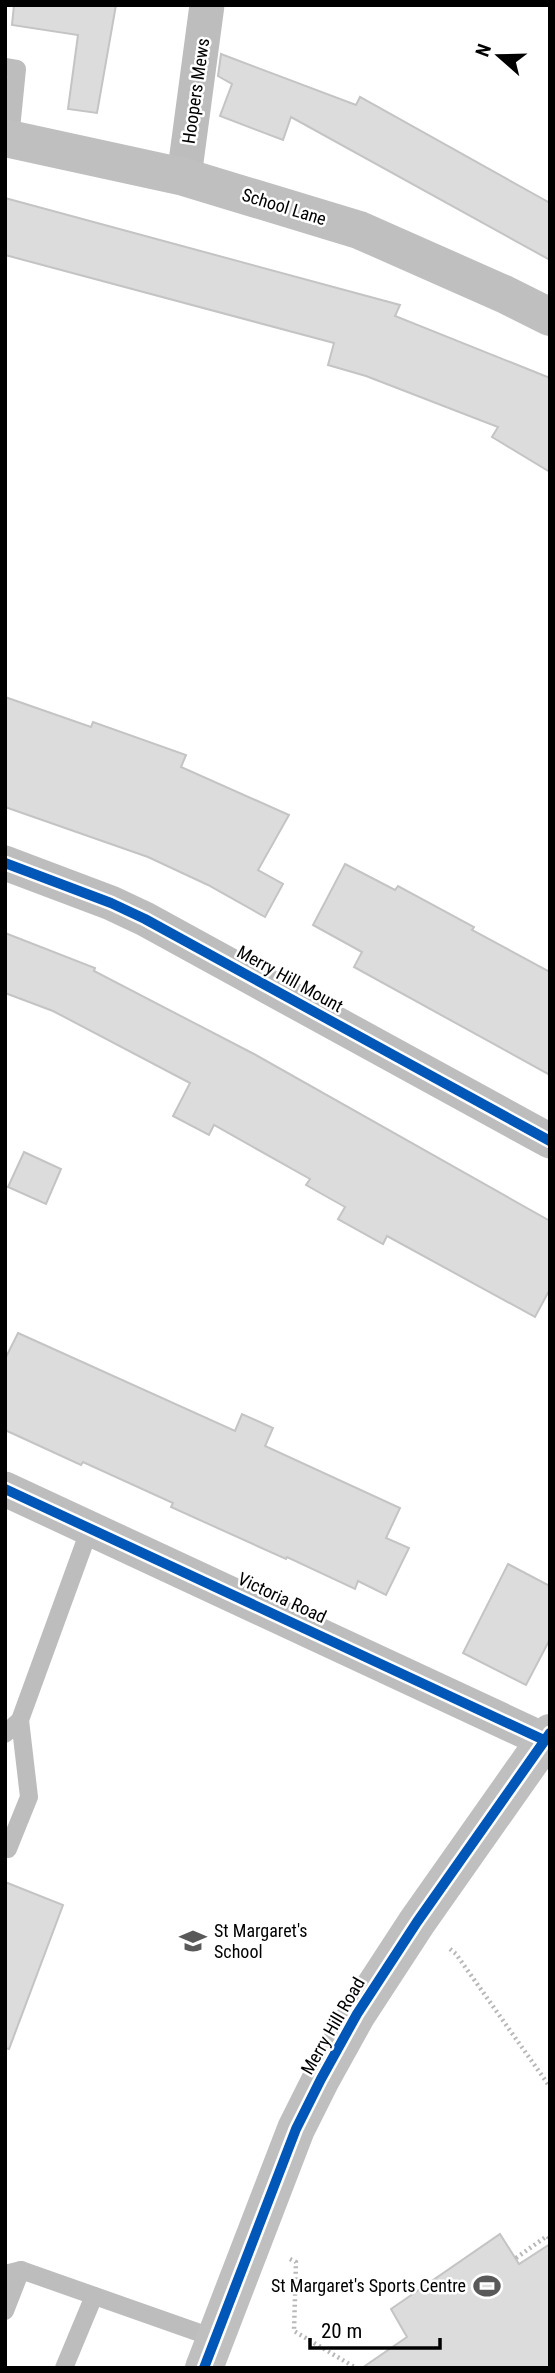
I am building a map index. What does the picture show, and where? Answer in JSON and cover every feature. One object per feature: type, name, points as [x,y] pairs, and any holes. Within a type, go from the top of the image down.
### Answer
[{"type":"street","name":"Hoopers Mews","points":[[184,177],[207,5]]},
{"type":"street","name":"School Lane","points":[[7,138],[184,177],[359,230],[550,317]]},
{"type":"street","name":"Merry Hill Mount","points":[[5,863],[111,903],[145,919],[550,1142]]},
{"type":"street","name":"Victoria Road","points":[[5,1489],[547,1736]]},
{"type":"street","name":"Merry Hill Road","points":[[210,2354],[296,2129],[357,2014],[417,1922],[547,1736]]},
{"type":"lane","points":[[5,67],[17,69],[7,138]]},
{"type":"lane","points":[[5,1847],[8,1849],[29,1797],[20,1720],[90,1528]]},
{"type":"lane","points":[[5,1734],[20,1720]]},
{"type":"lane","points":[[5,2311],[13,2272],[94,2296],[210,2354]]},
{"type":"lane","points":[[64,2368],[94,2296]]},
{"type":"path","points":[[417,1922],[456,1954],[550,2087]]},
{"type":"path","points":[[516,2258],[547,2236],[550,2239]]},
{"type":"path","points":[[286,2258],[296,2262],[293,2331],[356,2368]]},
{"type":"building","points":[[14,5],[116,5],[97,113],[68,109],[78,35],[12,25]]},
{"type":"building","points":[[221,54],[356,105],[360,97],[550,203],[550,260],[291,117],[283,140],[220,116],[232,84],[218,76]]},
{"type":"building","points":[[5,198],[400,305],[395,316],[550,378],[550,472],[492,437],[498,427],[366,376],[328,365],[334,343],[5,255]]},
{"type":"building","points":[[5,697],[91,727],[93,722],[186,755],[181,767],[289,815],[258,870],[283,884],[265,917],[208,885],[148,857],[5,807]]},
{"type":"building","points":[[345,864],[395,890],[398,886],[550,972],[550,1075],[354,967],[362,952],[313,925]]},
{"type":"building","points":[[5,933],[95,968],[94,971],[254,1054],[550,1221],[550,1289],[535,1317],[387,1236],[383,1244],[338,1219],[345,1207],[306,1185],[310,1179],[214,1125],[209,1135],[173,1116],[190,1083],[53,1011],[5,993]]},
{"type":"building","points":[[24,1152],[61,1169],[46,1204],[8,1187]]},
{"type":"building","points":[[18,1333],[235,1431],[242,1414],[273,1428],[265,1446],[400,1508],[386,1538],[409,1548],[386,1595],[358,1581],[355,1589],[171,1507],[173,1503],[83,1462],[81,1465],[5,1430],[5,1359]]},
{"type":"building","points":[[508,1564],[550,1586],[550,1639],[526,1685],[463,1653]]},
{"type":"building","points":[[5,1882],[63,1905],[9,2049],[5,2048]]},
{"type":"building","name":"St Margaret's Sports Centre","points":[[500,2234],[519,2264],[550,2244],[550,2368],[362,2368],[407,2337],[391,2309]]},
{"type":"cycle path","points":[[5,863],[111,903],[145,919],[550,1141]]},
{"type":"cycle path","points":[[5,1489],[544,1740]]},
{"type":"cycle path","points":[[204,2368],[296,2129],[321,2079],[357,2014],[417,1922],[550,1733]]},
{"type":"place","name":"St Margaret's School","points":[[193,1941]]},
{"type":"place","name":"St Margaret's Sports Centre","points":[[487,2286]]}]
